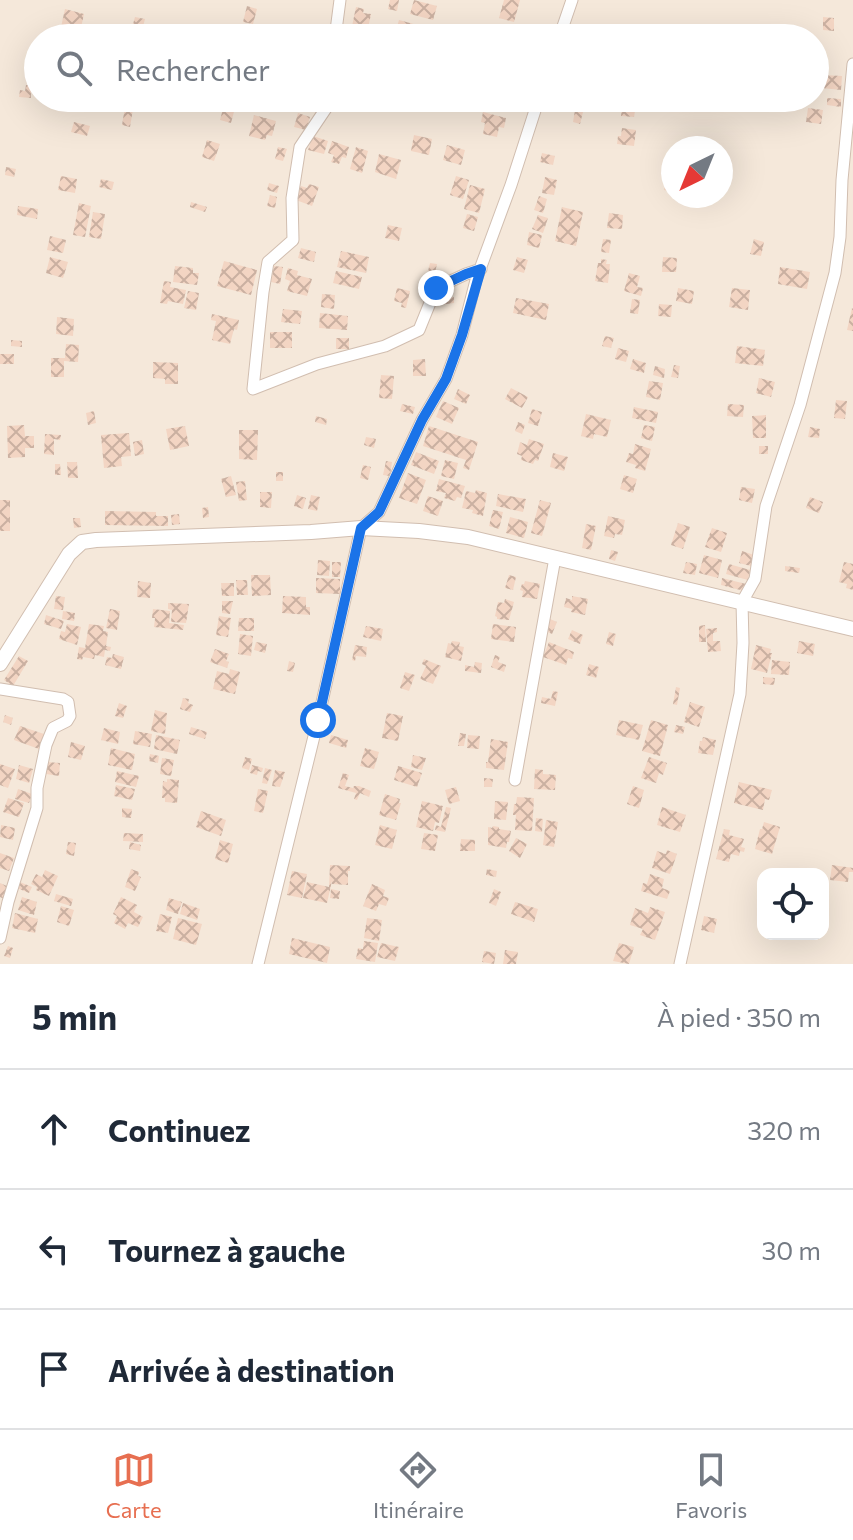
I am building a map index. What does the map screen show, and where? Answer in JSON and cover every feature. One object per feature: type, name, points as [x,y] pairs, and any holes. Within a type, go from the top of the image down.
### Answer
[{"type":"street","points":[[337,24],[340,0]]},
{"type":"street","points":[[564,24],[572,0]]},
{"type":"street","points":[[680,964],[740,694],[742,602],[755,579],[766,506],[800,405],[835,273],[853,64]]},
{"type":"street","points":[[324,112],[300,147],[292,198],[293,240],[268,262],[253,389],[317,364],[385,346],[419,330],[436,288],[481,269]]},
{"type":"street","points":[[258,964],[361,528],[379,512],[422,420],[446,379],[534,112]]},
{"type":"street","points":[[0,664],[69,554],[82,542],[361,528],[468,537],[853,629]]},
{"type":"street","points":[[515,780],[555,558]]},
{"type":"street","points":[[0,689],[63,699],[68,702],[70,716],[53,728],[46,745],[37,788],[37,808],[0,938]]},
{"type":"shaded area","points":[[0,0],[853,0],[853,964],[0,964]]},
{"type":"building","points":[[390,0],[399,0],[397,11],[388,9]]},
{"type":"building","points":[[414,0],[437,6],[433,20],[410,14]]},
{"type":"building","points":[[504,0],[520,0],[514,22],[499,18]]},
{"type":"building","points":[[247,6],[257,9],[253,24],[243,22]]},
{"type":"building","points":[[356,7],[364,9],[363,13],[371,14],[369,24],[352,24]]},
{"type":"building","points":[[65,9],[84,14],[82,24],[62,24]]},
{"type":"building","points":[[135,17],[145,19],[144,24],[133,24]]},
{"type":"building","points":[[823,17],[834,18],[834,31],[829,31],[829,24],[823,24]]},
{"type":"building","points":[[829,75],[842,76],[841,90],[829,89]]},
{"type":"building","points":[[829,98],[841,99],[841,107],[829,105]]},
{"type":"building","points":[[124,112],[132,112],[130,127],[122,125]]},
{"type":"building","points":[[222,112],[234,112],[231,123],[220,120]]},
{"type":"building","points":[[483,112],[506,118],[504,128],[499,127],[497,137],[483,134]]},
{"type":"building","points":[[575,112],[583,112],[580,124],[573,122]]},
{"type":"building","points":[[621,112],[635,112],[634,117],[621,116]]},
{"type":"building","points":[[807,112],[823,112],[821,124],[806,122]]},
{"type":"building","points":[[298,113],[310,117],[306,130],[294,127]]},
{"type":"building","points":[[254,115],[276,121],[272,136],[267,135],[265,140],[249,136]]},
{"type":"building","points":[[74,122],[90,126],[87,136],[71,132]]},
{"type":"building","points":[[622,128],[636,130],[634,146],[617,144]]},
{"type":"building","points":[[414,135],[432,139],[429,155],[411,151]]},
{"type":"building","points":[[313,136],[328,141],[324,154],[308,150]]},
{"type":"building","points":[[207,140],[220,144],[214,161],[202,157]]},
{"type":"building","points":[[332,141],[349,147],[346,158],[342,157],[339,164],[331,162],[334,155],[328,153]]},
{"type":"building","points":[[447,145],[465,150],[461,165],[443,160]]},
{"type":"building","points":[[278,147],[287,149],[283,161],[275,159]]},
{"type":"building","points":[[356,147],[368,151],[362,173],[350,169]]},
{"type":"building","points":[[542,153],[555,156],[553,165],[540,162]]},
{"type":"building","points":[[379,154],[401,160],[396,179],[375,172]]},
{"type":"building","points":[[6,167],[16,169],[14,177],[5,175]]},
{"type":"building","points":[[61,176],[77,179],[75,193],[58,190]]},
{"type":"building","points":[[456,176],[469,180],[463,199],[450,195]]},
{"type":"building","points":[[545,177],[557,180],[554,195],[542,193]]},
{"type":"building","points":[[101,179],[114,182],[112,190],[99,187]]},
{"type":"building","points":[[269,183],[279,186],[277,193],[267,190]]},
{"type":"building","points":[[309,184],[319,187],[312,206],[296,200],[301,186],[307,188]]},
{"type":"building","points":[[470,185],[485,189],[479,213],[464,209]]},
{"type":"building","points":[[270,195],[277,197],[275,208],[267,206]]},
{"type":"building","points":[[539,196],[547,199],[543,213],[534,210]]},
{"type":"building","points":[[191,202],[207,207],[205,212],[190,207]]},
{"type":"building","points":[[79,203],[91,206],[85,237],[73,235]]},
{"type":"building","points":[[18,206],[38,209],[37,219],[17,215]]},
{"type":"building","points":[[562,207],[583,212],[576,246],[555,241]]},
{"type":"building","points":[[93,212],[105,214],[101,239],[89,237]]},
{"type":"building","points":[[609,213],[623,215],[622,229],[607,228]]},
{"type":"building","points":[[467,214],[478,217],[474,231],[463,228]]},
{"type":"building","points":[[538,215],[548,218],[543,233],[532,229]]},
{"type":"building","points":[[388,225],[402,228],[399,241],[385,238]]},
{"type":"building","points":[[529,232],[542,235],[539,248],[527,245]]},
{"type":"building","points":[[50,236],[66,240],[63,253],[47,250]]},
{"type":"building","points":[[603,239],[611,240],[609,253],[601,252]]},
{"type":"building","points":[[754,239],[764,242],[761,256],[750,254]]},
{"type":"building","points":[[301,248],[316,252],[314,262],[298,258]]},
{"type":"building","points":[[341,251],[369,257],[366,273],[337,267]]},
{"type":"building","points":[[50,257],[68,262],[63,278],[46,273]]},
{"type":"building","points":[[517,257],[528,260],[524,273],[513,270]]},
{"type":"building","points":[[663,257],[677,258],[676,272],[662,272]]},
{"type":"building","points":[[601,259],[610,264],[608,283],[595,281]]},
{"type":"building","points":[[224,261],[257,270],[251,295],[217,286]]},
{"type":"building","points":[[430,263],[437,264],[435,273],[428,271]]},
{"type":"building","points":[[175,266],[193,268],[193,273],[199,273],[197,285],[173,282]]},
{"type":"building","points":[[274,266],[283,267],[280,284],[271,282]]},
{"type":"building","points":[[780,267],[810,272],[807,289],[778,284]]},
{"type":"building","points":[[288,268],[298,271],[297,275],[312,279],[307,296],[287,291],[290,281],[285,279]]},
{"type":"building","points":[[336,271],[362,277],[359,289],[333,283]]},
{"type":"building","points":[[629,273],[640,276],[637,287],[643,288],[641,296],[624,291]]},
{"type":"building","points":[[164,281],[171,282],[170,287],[186,290],[183,304],[160,303]]},
{"type":"building","points":[[397,288],[410,291],[406,308],[394,301]]},
{"type":"building","points":[[678,288],[694,291],[692,304],[676,301]]},
{"type":"building","points":[[732,288],[750,290],[748,310],[729,307]]},
{"type":"building","points":[[188,291],[199,293],[196,310],[184,308]]},
{"type":"building","points":[[322,294],[335,295],[334,309],[321,307]]},
{"type":"building","points":[[454,297],[454,303],[439,305],[439,299]]},
{"type":"building","points":[[516,298],[549,304],[546,320],[513,313]]},
{"type":"building","points":[[632,299],[640,300],[638,314],[630,313]]},
{"type":"building","points":[[659,304],[672,305],[671,317],[658,316]]},
{"type":"building","points":[[283,309],[302,311],[300,324],[281,322]]},
{"type":"building","points":[[853,309],[853,331],[847,330]]},
{"type":"building","points":[[320,313],[348,316],[347,330],[319,328]]},
{"type":"building","points":[[212,314],[239,320],[230,344],[212,340],[216,321],[211,320]]},
{"type":"building","points":[[57,317],[74,319],[73,336],[56,334]]},
{"type":"building","points":[[270,332],[292,332],[292,348],[270,348]]},
{"type":"building","points":[[605,336],[614,338],[611,348],[602,346]]},
{"type":"building","points":[[336,338],[349,338],[349,349],[336,349]]},
{"type":"building","points":[[11,340],[22,341],[22,347],[11,346]]},
{"type":"building","points":[[66,344],[79,345],[78,362],[64,361],[64,377],[51,377],[51,358],[65,358]]},
{"type":"building","points":[[737,346],[765,350],[763,366],[735,363]]},
{"type":"building","points":[[618,348],[629,351],[626,362],[615,359]]},
{"type":"building","points":[[0,354],[14,354],[14,364],[0,364]]},
{"type":"building","points":[[425,359],[426,376],[413,376],[413,360]]},
{"type":"building","points":[[633,359],[646,363],[644,373],[630,369]]},
{"type":"building","points":[[153,362],[178,363],[178,384],[165,384],[165,379],[153,378]]},
{"type":"building","points":[[674,365],[680,366],[678,378],[671,377]]},
{"type":"building","points":[[655,366],[665,369],[664,378],[653,375]]},
{"type":"building","points":[[381,375],[394,376],[392,399],[379,398]]},
{"type":"building","points":[[759,378],[775,382],[771,397],[756,393]]},
{"type":"building","points":[[649,381],[663,383],[660,400],[646,397]]},
{"type":"building","points":[[511,388],[528,397],[522,408],[505,399]]},
{"type":"building","points":[[458,389],[470,395],[466,404],[454,399]]},
{"type":"building","points":[[836,400],[847,401],[845,419],[834,418]]},
{"type":"building","points":[[443,401],[459,408],[452,424],[436,417]]},
{"type":"building","points":[[402,404],[415,407],[413,414],[400,411]]},
{"type":"building","points":[[728,404],[744,405],[743,417],[727,416]]},
{"type":"building","points":[[634,407],[658,412],[656,423],[632,418]]},
{"type":"building","points":[[532,409],[542,412],[538,426],[528,423]]},
{"type":"building","points":[[94,411],[96,423],[88,425],[86,413]]},
{"type":"building","points":[[586,414],[611,420],[607,437],[594,434],[593,439],[581,436]]},
{"type":"building","points":[[766,415],[766,438],[753,438],[752,416]]},
{"type":"building","points":[[316,416],[327,419],[326,425],[315,422]]},
{"type":"building","points":[[518,422],[525,425],[522,434],[515,431]]},
{"type":"building","points":[[24,425],[25,436],[34,436],[34,448],[25,448],[25,457],[8,458],[7,426]]},
{"type":"building","points":[[644,425],[655,427],[652,441],[641,438]]},
{"type":"building","points":[[185,426],[189,446],[170,450],[166,429]]},
{"type":"building","points":[[429,426],[478,442],[469,470],[463,468],[466,460],[423,446]]},
{"type":"building","points":[[810,427],[820,429],[819,438],[808,437]]},
{"type":"building","points":[[239,430],[258,430],[257,460],[239,459]]},
{"type":"building","points":[[129,433],[131,456],[121,457],[122,466],[104,468],[101,435]]},
{"type":"building","points":[[45,434],[61,435],[60,440],[54,439],[54,455],[44,454]]},
{"type":"building","points":[[366,437],[376,439],[374,448],[364,445]]},
{"type":"building","points":[[529,439],[544,444],[538,461],[535,460],[533,464],[521,460],[522,456],[517,454],[520,442],[527,445]]},
{"type":"building","points":[[142,440],[144,454],[135,456],[133,442]]},
{"type":"building","points":[[635,444],[651,449],[645,471],[626,462],[629,453],[633,454]]},
{"type":"building","points":[[759,446],[768,446],[768,454],[759,454]]},
{"type":"building","points":[[416,452],[439,461],[434,474],[411,465]]},
{"type":"building","points":[[553,453],[568,457],[564,471],[550,467]]},
{"type":"building","points":[[445,460],[458,463],[454,479],[441,476]]},
{"type":"building","points":[[386,461],[392,462],[390,476],[383,475]]},
{"type":"building","points":[[67,462],[77,462],[78,478],[68,478]]},
{"type":"building","points":[[55,464],[60,464],[61,475],[55,475]]},
{"type":"building","points":[[363,465],[371,467],[368,480],[360,478]]},
{"type":"building","points":[[276,472],[283,472],[283,481],[276,481]]},
{"type":"building","points":[[408,473],[426,480],[417,504],[399,498]]},
{"type":"building","points":[[624,475],[637,479],[633,493],[620,489]]},
{"type":"building","points":[[231,476],[236,495],[226,497],[221,479]]},
{"type":"building","points":[[439,479],[465,486],[461,498],[457,497],[455,501],[444,498],[446,493],[436,491]]},
{"type":"building","points":[[245,481],[247,500],[239,501],[236,482]]},
{"type":"building","points":[[741,487],[755,489],[752,503],[739,500]]},
{"type":"building","points":[[476,490],[487,493],[483,516],[462,508],[466,491],[475,493]]},
{"type":"building","points":[[260,492],[272,492],[271,508],[260,507]]},
{"type":"building","points":[[498,494],[526,499],[523,512],[496,506]]},
{"type":"building","points":[[297,495],[306,498],[303,509],[294,506]]},
{"type":"building","points":[[311,495],[320,497],[317,511],[308,509]]},
{"type":"building","points":[[428,496],[443,501],[438,516],[423,511]]},
{"type":"building","points":[[810,497],[823,502],[819,513],[806,508]]},
{"type":"building","points":[[0,500],[10,500],[10,531],[0,531]]},
{"type":"building","points":[[540,500],[551,503],[542,536],[531,533]]},
{"type":"building","points":[[208,507],[209,517],[203,518],[202,508]]},
{"type":"building","points":[[493,510],[503,512],[499,529],[489,526]]},
{"type":"building","points":[[105,511],[156,512],[156,516],[168,516],[168,526],[105,525]]},
{"type":"building","points":[[179,514],[180,524],[172,525],[171,515]]},
{"type":"building","points":[[608,516],[625,520],[622,535],[615,534],[614,538],[604,536]]},
{"type":"building","points":[[510,517],[528,522],[524,538],[506,533]]},
{"type":"building","points":[[73,518],[80,518],[81,527],[74,528]]},
{"type":"building","points":[[678,523],[690,527],[683,549],[671,545]]},
{"type":"building","points":[[586,524],[596,526],[591,550],[582,548]]},
{"type":"building","points":[[712,528],[727,533],[721,552],[705,547]]},
{"type":"building","points":[[611,550],[618,552],[615,561],[609,559]]},
{"type":"building","points":[[742,551],[754,555],[751,566],[739,563]]},
{"type":"building","points":[[704,555],[722,560],[718,578],[699,573]]},
{"type":"building","points":[[318,560],[330,561],[329,576],[317,575]]},
{"type":"building","points":[[332,562],[341,562],[340,577],[332,577]]},
{"type":"building","points":[[686,562],[697,564],[695,575],[683,573]]},
{"type":"building","points":[[844,562],[853,564],[853,590],[839,582]]},
{"type":"building","points":[[729,564],[750,570],[748,580],[726,574]]},
{"type":"building","points":[[785,566],[800,568],[799,573],[785,571]]},
{"type":"building","points":[[251,575],[270,575],[271,595],[252,596]]},
{"type":"building","points":[[509,575],[516,577],[513,590],[505,588]]},
{"type":"building","points":[[316,578],[340,579],[340,594],[316,593]]},
{"type":"building","points":[[722,578],[746,584],[744,591],[721,585]]},
{"type":"building","points":[[236,580],[247,580],[248,595],[237,595]]},
{"type":"building","points":[[138,581],[151,583],[150,598],[137,597]]},
{"type":"building","points":[[525,581],[540,584],[537,599],[522,597],[523,591],[520,590]]},
{"type":"building","points":[[221,583],[234,583],[234,596],[222,596]]},
{"type":"building","points":[[56,596],[65,597],[63,610],[54,609]]},
{"type":"building","points":[[283,596],[306,597],[310,615],[282,613]]},
{"type":"building","points":[[572,596],[588,599],[585,615],[564,607],[566,598],[572,600]]},
{"type":"building","points":[[505,599],[514,602],[509,620],[497,619],[498,602],[504,603]]},
{"type":"building","points":[[222,601],[233,601],[230,614],[222,613]]},
{"type":"building","points":[[168,603],[189,604],[186,623],[171,622],[172,610],[168,609]]},
{"type":"building","points":[[110,609],[120,611],[117,630],[106,628]]},
{"type":"building","points":[[153,609],[170,611],[169,623],[184,625],[183,630],[154,627]]},
{"type":"building","points":[[63,611],[75,613],[74,621],[62,619]]},
{"type":"building","points":[[46,615],[64,621],[61,629],[44,624]]},
{"type":"building","points":[[219,616],[231,618],[228,637],[216,635]]},
{"type":"building","points":[[239,618],[254,618],[254,631],[238,631]]},
{"type":"building","points":[[550,619],[557,622],[552,634],[546,631]]},
{"type":"building","points":[[67,624],[81,627],[77,645],[59,639]]},
{"type":"building","points":[[89,624],[104,626],[103,631],[108,632],[106,646],[111,647],[110,651],[105,650],[104,657],[95,655],[94,659],[77,659],[79,647],[85,648]]},
{"type":"building","points":[[493,624],[516,627],[514,642],[491,639]]},
{"type":"building","points":[[705,625],[706,642],[699,642],[699,626]]},
{"type":"building","points":[[366,626],[383,629],[381,641],[363,637]]},
{"type":"building","points":[[717,628],[713,641],[720,641],[721,651],[708,652],[706,629]]},
{"type":"building","points":[[572,630],[583,635],[580,644],[568,639]]},
{"type":"building","points":[[609,632],[616,634],[613,646],[606,644]]},
{"type":"building","points":[[240,634],[253,636],[251,656],[238,654]]},
{"type":"building","points":[[799,641],[815,644],[813,656],[797,653]]},
{"type":"building","points":[[256,642],[267,644],[265,653],[254,650]]},
{"type":"building","points":[[460,642],[459,646],[464,647],[461,661],[445,657],[448,643]]},
{"type":"building","points":[[549,642],[574,652],[566,665],[543,657]]},
{"type":"building","points":[[355,645],[367,647],[366,657],[356,656],[355,661],[352,660]]},
{"type":"building","points":[[756,645],[771,649],[767,673],[751,669]]},
{"type":"building","points":[[215,649],[229,654],[227,668],[210,662]]},
{"type":"building","points":[[113,654],[124,657],[121,669],[105,665],[107,657],[112,658]]},
{"type":"building","points":[[495,655],[500,657],[498,662],[506,665],[504,672],[491,667]]},
{"type":"building","points":[[19,656],[28,661],[13,686],[4,680]]},
{"type":"building","points":[[424,659],[441,666],[433,684],[420,679],[426,666],[422,664]]},
{"type":"building","points":[[772,660],[790,662],[789,675],[771,674]]},
{"type":"building","points":[[289,661],[295,663],[293,672],[287,671]]},
{"type":"building","points":[[475,662],[482,663],[481,673],[465,671],[465,665],[474,667]]},
{"type":"building","points":[[589,664],[599,667],[596,678],[586,675]]},
{"type":"building","points":[[230,669],[240,672],[235,694],[213,689],[217,671],[229,674]]},
{"type":"building","points":[[405,672],[415,675],[409,691],[400,688]]},
{"type":"building","points":[[763,677],[775,678],[774,685],[763,684]]},
{"type":"building","points":[[676,687],[680,688],[677,705],[673,704]]},
{"type":"building","points":[[553,691],[558,692],[555,706],[541,703],[542,697],[551,699]]},
{"type":"building","points":[[183,698],[189,699],[188,703],[193,705],[190,712],[180,709]]},
{"type":"building","points":[[690,702],[705,707],[699,727],[684,722]]},
{"type":"building","points":[[119,703],[127,706],[123,718],[115,716]]},
{"type":"building","points":[[155,710],[167,713],[165,734],[151,731]]},
{"type":"building","points":[[387,713],[403,716],[398,741],[382,738]]},
{"type":"building","points":[[5,715],[13,718],[11,725],[3,722]]},
{"type":"building","points":[[619,720],[643,725],[639,740],[616,735]]},
{"type":"building","points":[[651,720],[668,725],[660,756],[642,751]]},
{"type":"building","points":[[676,725],[685,727],[683,734],[674,732]]},
{"type":"building","points":[[20,726],[44,734],[39,749],[14,740]]},
{"type":"building","points":[[191,727],[207,732],[205,739],[189,734]]},
{"type":"building","points":[[104,728],[120,732],[118,744],[101,740]]},
{"type":"building","points":[[135,731],[152,734],[150,747],[133,744]]},
{"type":"building","points":[[460,733],[466,734],[464,746],[458,746]]},
{"type":"building","points":[[156,735],[180,740],[177,754],[154,749]]},
{"type":"building","points":[[331,735],[348,740],[346,748],[329,743]]},
{"type":"building","points":[[468,735],[480,736],[479,749],[467,748]]},
{"type":"building","points":[[703,737],[716,740],[713,755],[698,753]]},
{"type":"building","points":[[491,739],[508,742],[504,770],[486,768]]},
{"type":"building","points":[[71,742],[85,746],[81,760],[68,757]]},
{"type":"building","points":[[111,748],[135,754],[132,770],[108,765]]},
{"type":"building","points":[[365,748],[379,752],[374,769],[360,766]]},
{"type":"building","points":[[150,754],[159,756],[158,763],[149,761]]},
{"type":"building","points":[[413,755],[426,758],[422,770],[411,767]]},
{"type":"building","points":[[245,757],[252,759],[249,770],[242,768]]},
{"type":"building","points":[[649,757],[667,763],[656,783],[641,778]]},
{"type":"building","points":[[162,758],[174,760],[171,776],[160,774]]},
{"type":"building","points":[[47,762],[60,763],[59,776],[46,774]]},
{"type":"building","points":[[0,764],[15,769],[8,788],[0,785]]},
{"type":"building","points":[[19,765],[33,769],[29,783],[16,779]]},
{"type":"building","points":[[252,765],[263,768],[262,772],[258,771],[257,775],[250,773]]},
{"type":"building","points":[[398,766],[422,773],[417,787],[394,780]]},
{"type":"building","points":[[265,768],[272,770],[267,784],[262,783]]},
{"type":"building","points":[[535,769],[543,770],[543,774],[556,775],[555,790],[534,789]]},
{"type":"building","points":[[275,770],[285,772],[280,787],[272,786]]},
{"type":"building","points":[[117,771],[139,776],[136,787],[115,782]]},
{"type":"building","points":[[343,773],[349,775],[345,786],[359,786],[371,791],[369,797],[360,793],[357,800],[354,799],[356,793],[338,788]]},
{"type":"building","points":[[484,778],[493,779],[492,787],[484,787]]},
{"type":"building","points":[[167,779],[179,780],[177,803],[165,802],[162,798],[163,781],[167,782]]},
{"type":"building","points":[[739,782],[772,790],[769,800],[765,799],[763,810],[734,803]]},
{"type":"building","points":[[116,785],[135,789],[132,800],[114,796]]},
{"type":"building","points":[[633,786],[644,790],[639,808],[627,804]]},
{"type":"building","points":[[456,787],[460,801],[449,804],[445,790]]},
{"type":"building","points":[[18,789],[32,794],[29,803],[15,799]]},
{"type":"building","points":[[258,789],[268,791],[263,813],[254,811]]},
{"type":"building","points":[[385,794],[400,799],[396,820],[379,815]]},
{"type":"building","points":[[517,797],[534,798],[532,831],[515,830],[516,815],[513,815]]},
{"type":"building","points":[[8,798],[24,803],[19,817],[3,812]]},
{"type":"building","points":[[422,801],[443,806],[439,823],[435,822],[433,831],[416,827]]},
{"type":"building","points":[[495,801],[508,802],[506,820],[494,819]]},
{"type":"building","points":[[446,807],[451,808],[445,832],[435,830],[436,825],[441,827]]},
{"type":"building","points":[[662,807],[686,815],[680,832],[657,825]]},
{"type":"building","points":[[122,808],[132,809],[131,818],[122,817]]},
{"type":"building","points":[[201,811],[226,820],[221,836],[196,827]]},
{"type":"building","points":[[536,818],[543,819],[542,832],[535,831]]},
{"type":"building","points":[[546,820],[558,822],[554,847],[543,845]]},
{"type":"building","points":[[764,822],[780,827],[772,854],[755,849]]},
{"type":"building","points":[[1,825],[15,828],[13,840],[0,837]]},
{"type":"building","points":[[380,825],[397,830],[392,849],[375,845]]},
{"type":"building","points":[[488,827],[511,831],[506,848],[488,845]]},
{"type":"building","points":[[724,829],[730,830],[729,835],[744,839],[741,847],[745,848],[744,852],[740,851],[739,856],[731,854],[729,862],[716,859]]},
{"type":"building","points":[[124,833],[143,834],[143,842],[123,841]]},
{"type":"building","points":[[424,833],[438,835],[435,851],[421,849]]},
{"type":"building","points":[[516,838],[527,844],[520,858],[509,851]]},
{"type":"building","points":[[461,839],[475,840],[475,851],[460,851]]},
{"type":"building","points":[[220,840],[233,844],[228,863],[215,859]]},
{"type":"building","points":[[68,842],[76,843],[74,856],[66,854]]},
{"type":"building","points":[[130,842],[141,845],[140,851],[129,849]]},
{"type":"building","points":[[667,850],[677,854],[670,874],[652,868],[657,851],[666,854]]},
{"type":"building","points":[[0,853],[14,858],[9,871],[0,868]]},
{"type":"building","points":[[330,865],[350,866],[348,885],[332,884],[332,881],[327,903],[303,898],[307,882],[329,887]]},
{"type":"building","points":[[832,865],[853,868],[853,872],[849,872],[848,882],[830,880]]},
{"type":"building","points":[[131,869],[139,872],[138,876],[141,877],[135,891],[125,887]]},
{"type":"building","points":[[487,869],[497,871],[496,877],[486,875]]},
{"type":"building","points":[[45,870],[58,876],[49,896],[31,884],[36,874],[42,877]]},
{"type":"building","points":[[292,871],[307,874],[302,898],[287,895]]},
{"type":"building","points":[[650,874],[664,879],[662,888],[670,891],[667,899],[641,891]]},
{"type":"building","points":[[20,882],[32,887],[29,893],[17,888]]},
{"type":"building","points":[[0,883],[9,887],[4,899],[0,897]]},
{"type":"building","points":[[372,884],[385,890],[383,896],[389,898],[386,906],[379,904],[376,911],[363,906]]},
{"type":"building","points":[[331,889],[340,891],[339,899],[330,898]]},
{"type":"building","points":[[494,889],[501,892],[496,906],[489,903]]},
{"type":"building","points":[[56,894],[73,899],[71,906],[54,901]]},
{"type":"building","points":[[22,897],[37,902],[34,915],[18,910]]},
{"type":"building","points":[[121,897],[137,905],[134,912],[143,917],[138,927],[128,923],[125,929],[114,923],[117,916],[113,914]]},
{"type":"building","points":[[169,898],[182,902],[178,914],[166,910]]},
{"type":"building","points":[[515,902],[538,909],[534,922],[511,914]]},
{"type":"building","points":[[183,903],[200,909],[197,920],[180,914]]},
{"type":"building","points":[[61,906],[74,910],[69,926],[57,922]]},
{"type":"building","points":[[650,907],[665,912],[655,940],[640,935],[643,929],[630,925],[635,908],[648,913]]},
{"type":"building","points":[[15,913],[38,919],[35,933],[12,928]]},
{"type":"building","points":[[160,914],[172,917],[168,933],[156,931]]},
{"type":"building","points":[[704,916],[717,919],[714,933],[701,930]]},
{"type":"building","points":[[178,918],[202,924],[196,945],[173,939]]},
{"type":"building","points":[[367,918],[382,920],[379,941],[364,938]]},
{"type":"building","points":[[292,938],[330,947],[327,963],[289,954]]},
{"type":"building","points":[[364,941],[378,943],[375,962],[356,959],[358,948],[363,949]]},
{"type":"building","points":[[381,943],[399,947],[395,961],[377,957]]},
{"type":"building","points":[[619,943],[634,947],[629,964],[613,961]]},
{"type":"building","points":[[8,946],[13,948],[10,958],[4,956]]},
{"type":"building","points":[[505,950],[518,952],[516,964],[503,964]]},
{"type":"building","points":[[484,951],[496,953],[494,964],[482,962]]},
{"type":"route","points":[[318,720],[361,528],[379,512],[422,420],[446,379],[481,269],[436,288]]}]
